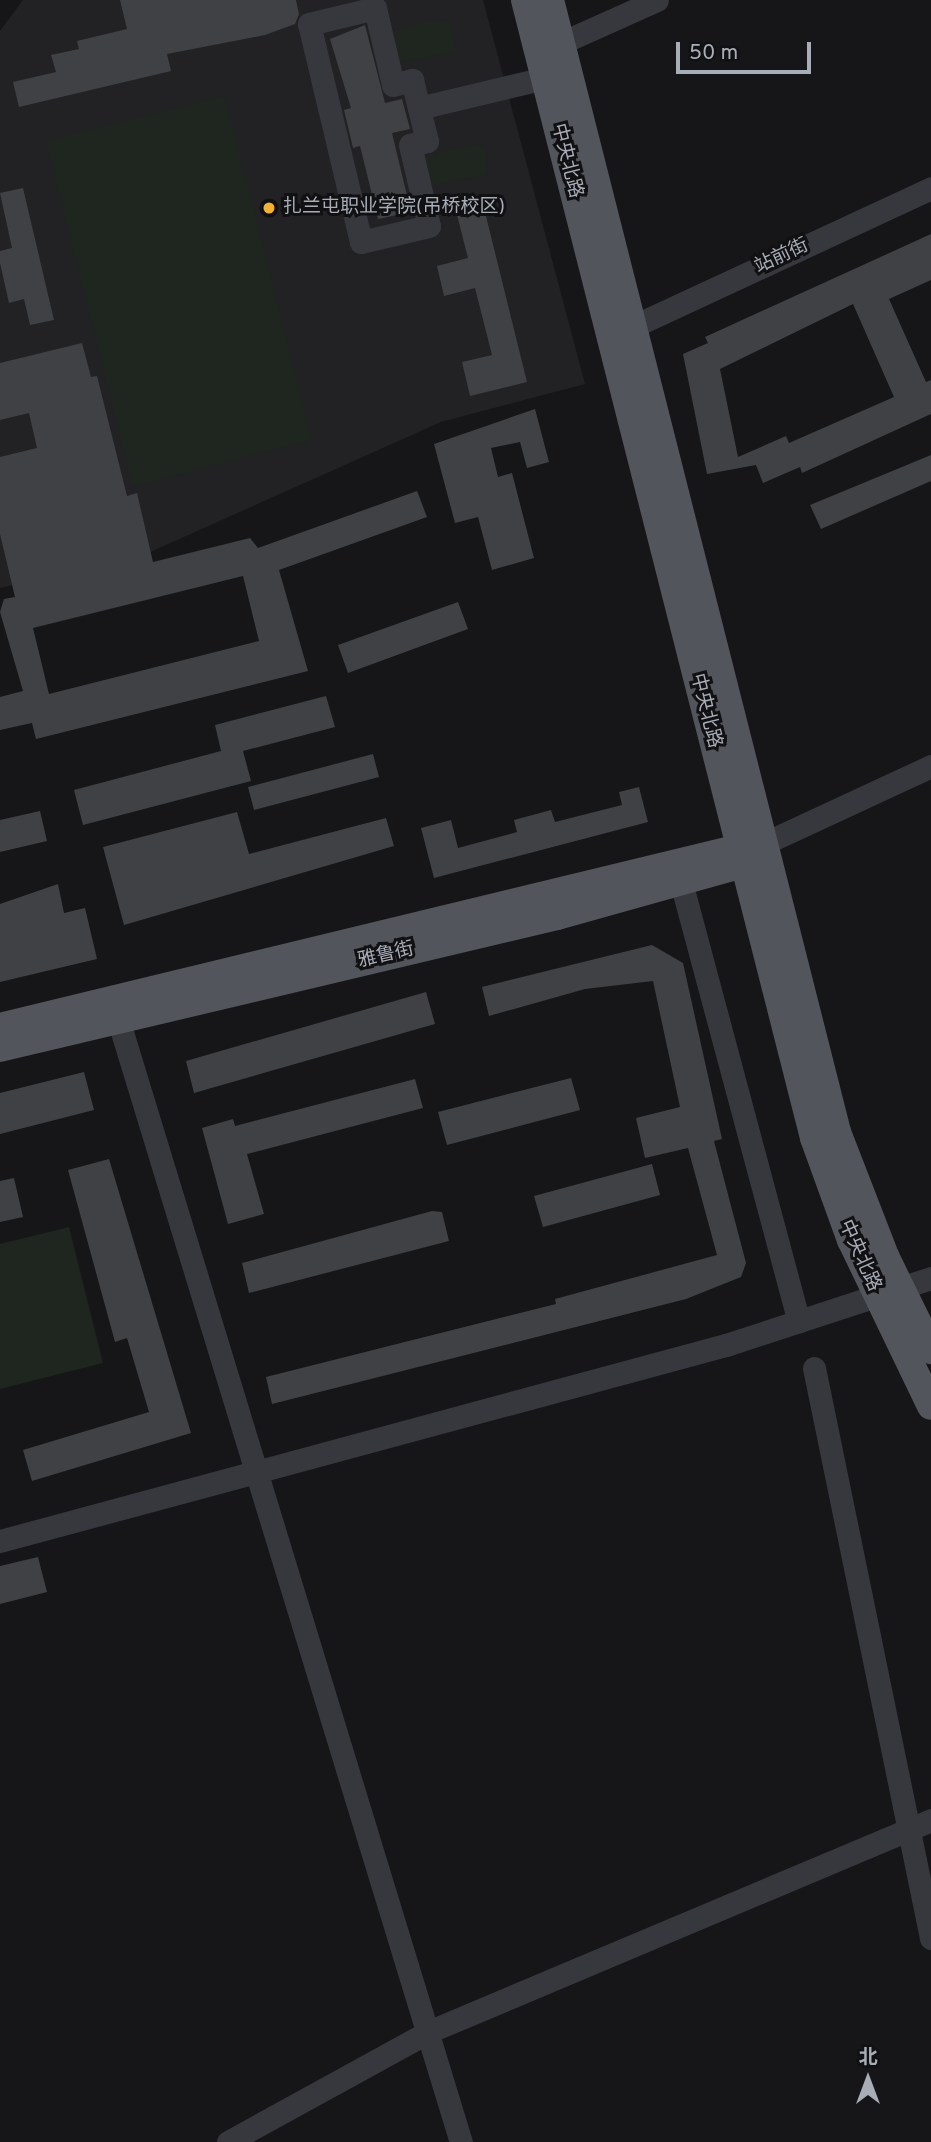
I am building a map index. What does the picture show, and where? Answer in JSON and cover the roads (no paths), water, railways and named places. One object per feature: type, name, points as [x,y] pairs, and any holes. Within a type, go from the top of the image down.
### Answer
[{"type":"main road","name":"中央北路","points":[[525,0],[748,850],[889,1292],[931,1406]]},
{"type":"main road","name":"中央北路","points":[[551,0],[634,326],[748,850]]},
{"type":"main road","name":"雅鲁街","points":[[0,1048],[681,883],[748,850]]},
{"type":"main road","name":"雅鲁街","points":[[0,1027],[748,850]]},
{"type":"main road","name":"中央北路","points":[[889,1292],[931,1350]]},
{"type":"street","points":[[561,43],[657,0]]},
{"type":"street","points":[[375,8],[393,85],[412,80],[419,108],[427,141],[410,145],[429,226],[361,242],[309,24],[375,8]]},
{"type":"street","points":[[419,108],[545,78]]},
{"type":"street","name":"站前街","points":[[634,326],[931,188]]},
{"type":"street","name":"雅鲁街","points":[[748,850],[931,766]]},
{"type":"street","points":[[681,883],[799,1321]]},
{"type":"street","points":[[118,1019],[461,2142]]},
{"type":"street","points":[[0,1541],[256,1475],[799,1321],[931,1278]]},
{"type":"street","points":[[814,1368],[931,1938]]},
{"type":"street","points":[[228,2142],[428,2032],[931,1820]]},
{"type":"place","name":"扎兰屯职业学院(吊桥校区)","points":[[269,208]]}]
